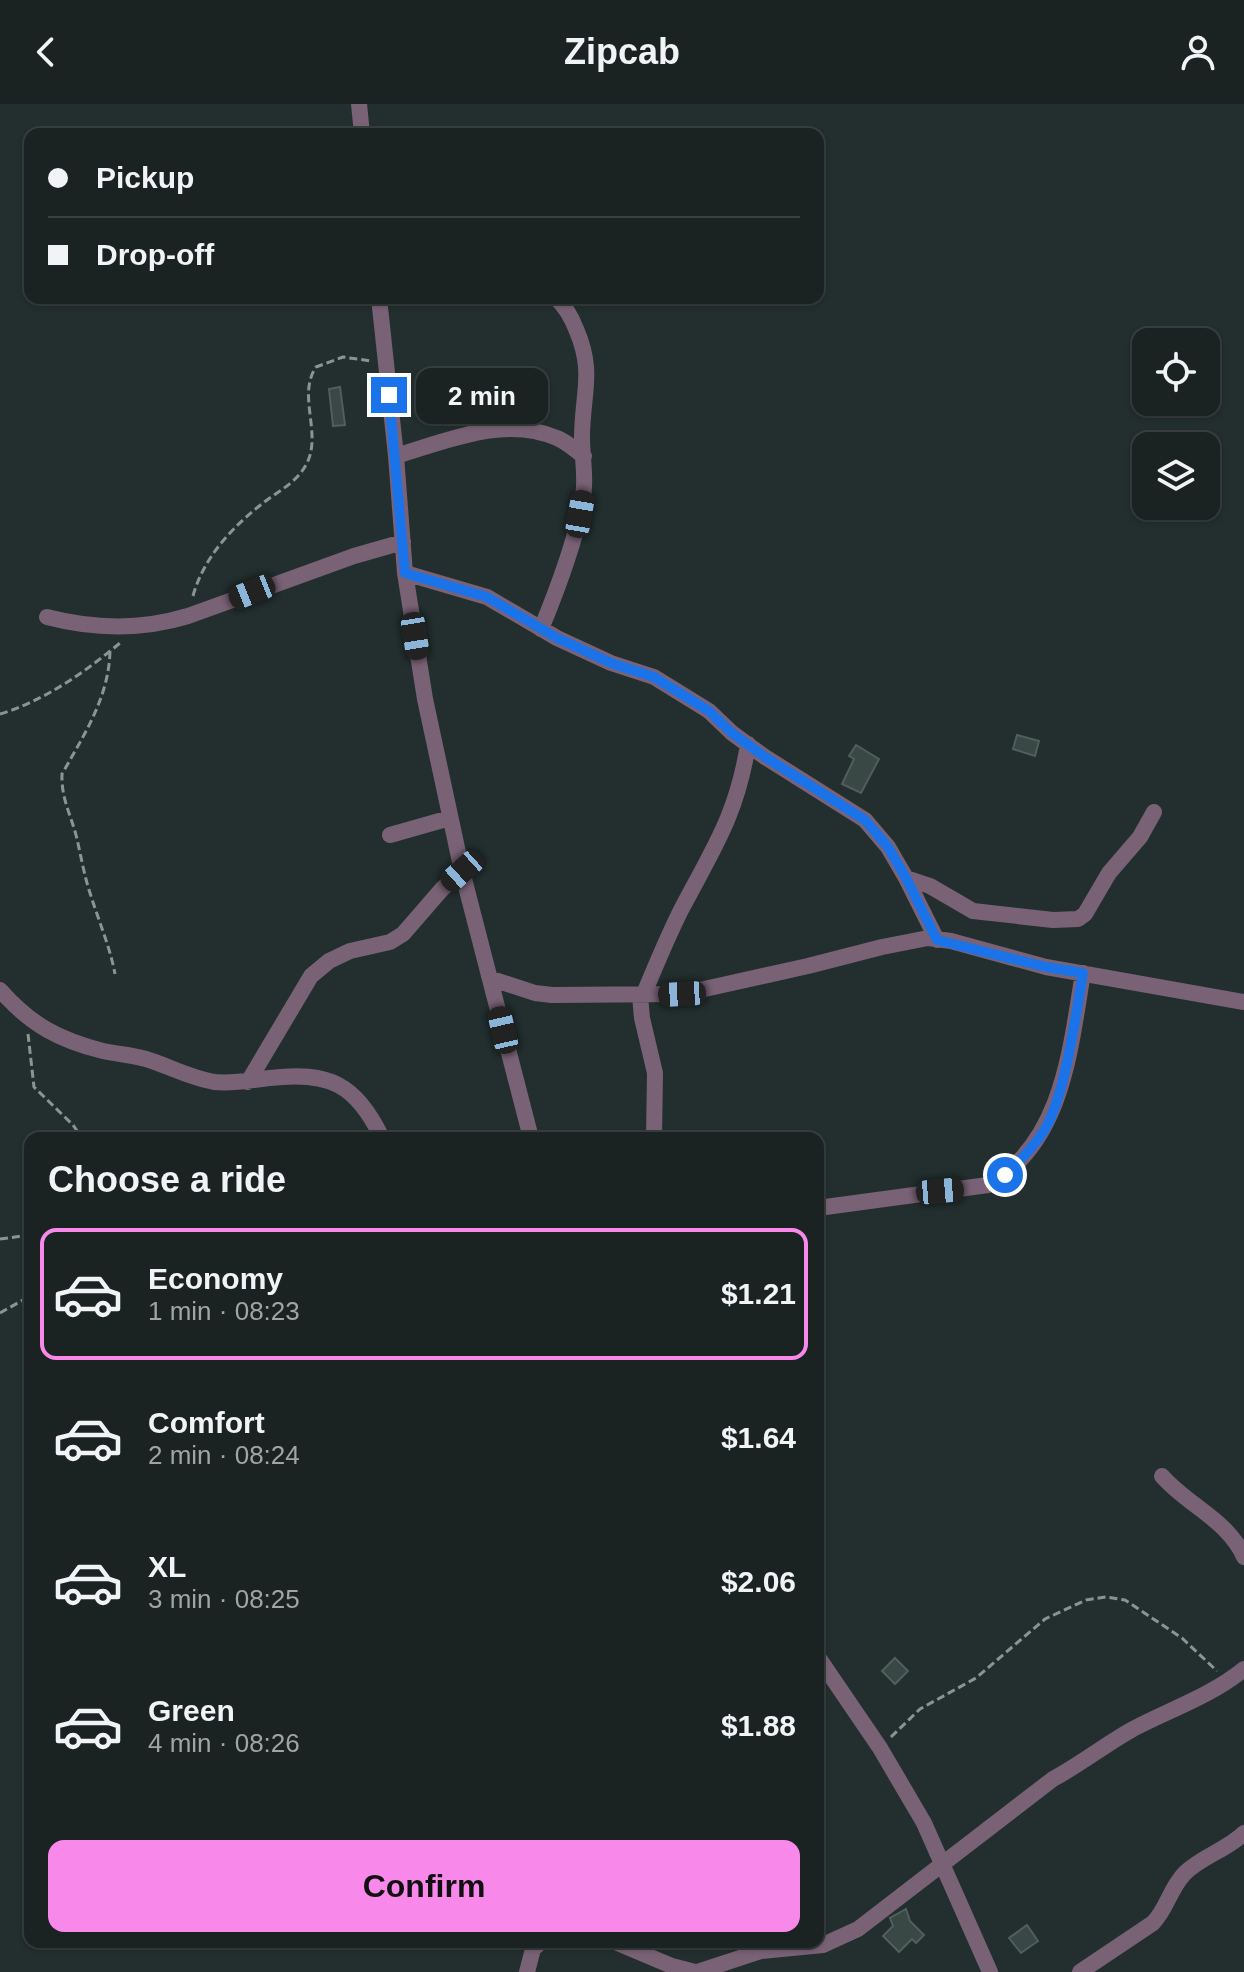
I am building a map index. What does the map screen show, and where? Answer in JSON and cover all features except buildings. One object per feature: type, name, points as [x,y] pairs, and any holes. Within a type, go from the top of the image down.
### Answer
[{"type":"street","points":[[359,104],[361,128]]},
{"type":"street","points":[[380,304],[405,573],[425,699],[462,871],[530,1132]]},
{"type":"street","points":[[541,629],[580,514],[584,489],[582,438],[586,353],[562,304]]},
{"type":"street","points":[[396,456],[465,434],[493,430],[540,433],[559,439],[584,456]]},
{"type":"street","points":[[47,617],[91,626],[143,624],[188,616],[354,556],[403,542]]},
{"type":"street","points":[[405,573],[487,597],[541,629],[611,663],[654,677],[709,711],[748,744],[865,820],[888,847],[937,940]]},
{"type":"street","points":[[654,1132],[655,1073],[642,1018],[642,996],[668,936],[726,829],[738,796],[748,744]]},
{"type":"street","points":[[906,878],[930,886],[973,911],[1053,920],[1078,919],[1085,914],[1118,860],[1140,837],[1154,812]]},
{"type":"street","points":[[390,835],[450,818]]},
{"type":"street","points":[[248,1082],[311,976],[329,961],[350,951],[390,942],[403,934],[462,871]]},
{"type":"street","points":[[492,979],[535,993],[552,995],[682,994],[928,938],[1034,964],[1244,1002]]},
{"type":"street","points":[[824,1207],[988,1185],[1023,1159],[1046,1127],[1064,1071],[1083,973]]},
{"type":"street","points":[[0,990],[27,1018],[52,1034],[103,1051],[144,1058],[201,1079],[248,1082],[298,1075],[326,1078],[347,1090],[370,1113],[379,1132]]},
{"type":"street","points":[[1162,1476],[1175,1491],[1226,1530],[1244,1557]]},
{"type":"street","points":[[824,1666],[880,1748],[924,1823],[990,1972]]},
{"type":"street","points":[[824,1943],[858,1929],[1053,1779],[1132,1730],[1229,1681],[1244,1669]]},
{"type":"street","points":[[1080,1972],[1153,1923],[1182,1876],[1244,1833]]},
{"type":"street","points":[[527,1972],[534,1948]]},
{"type":"street","points":[[629,1948],[672,1966],[696,1972],[761,1951],[809,1948]]},
{"type":"path","points":[[188,616],[198,579],[216,548],[248,516],[297,478],[306,465],[313,449],[308,383],[316,367],[343,357],[386,365]]},
{"type":"path","points":[[0,714],[21,707],[71,679],[143,624]]},
{"type":"path","points":[[110,651],[109,672],[99,704],[62,774],[62,785],[63,801],[75,831],[87,884],[112,956],[115,974]]},
{"type":"path","points":[[27,1018],[34,1087],[78,1132]]},
{"type":"path","points":[[0,1239],[24,1236]]},
{"type":"path","points":[[0,1313],[24,1299]]},
{"type":"path","points":[[880,1748],[920,1709],[976,1678],[1045,1619],[1086,1600],[1106,1597],[1125,1600],[1142,1609],[1182,1638],[1229,1681]]},
{"type":"route","points":[[389,395],[405,573],[487,597],[557,638],[611,663],[654,677],[709,711],[732,733],[765,757],[865,820],[888,847],[937,940],[1083,973],[1067,1057],[1046,1127],[1023,1159],[1005,1175]]}]
